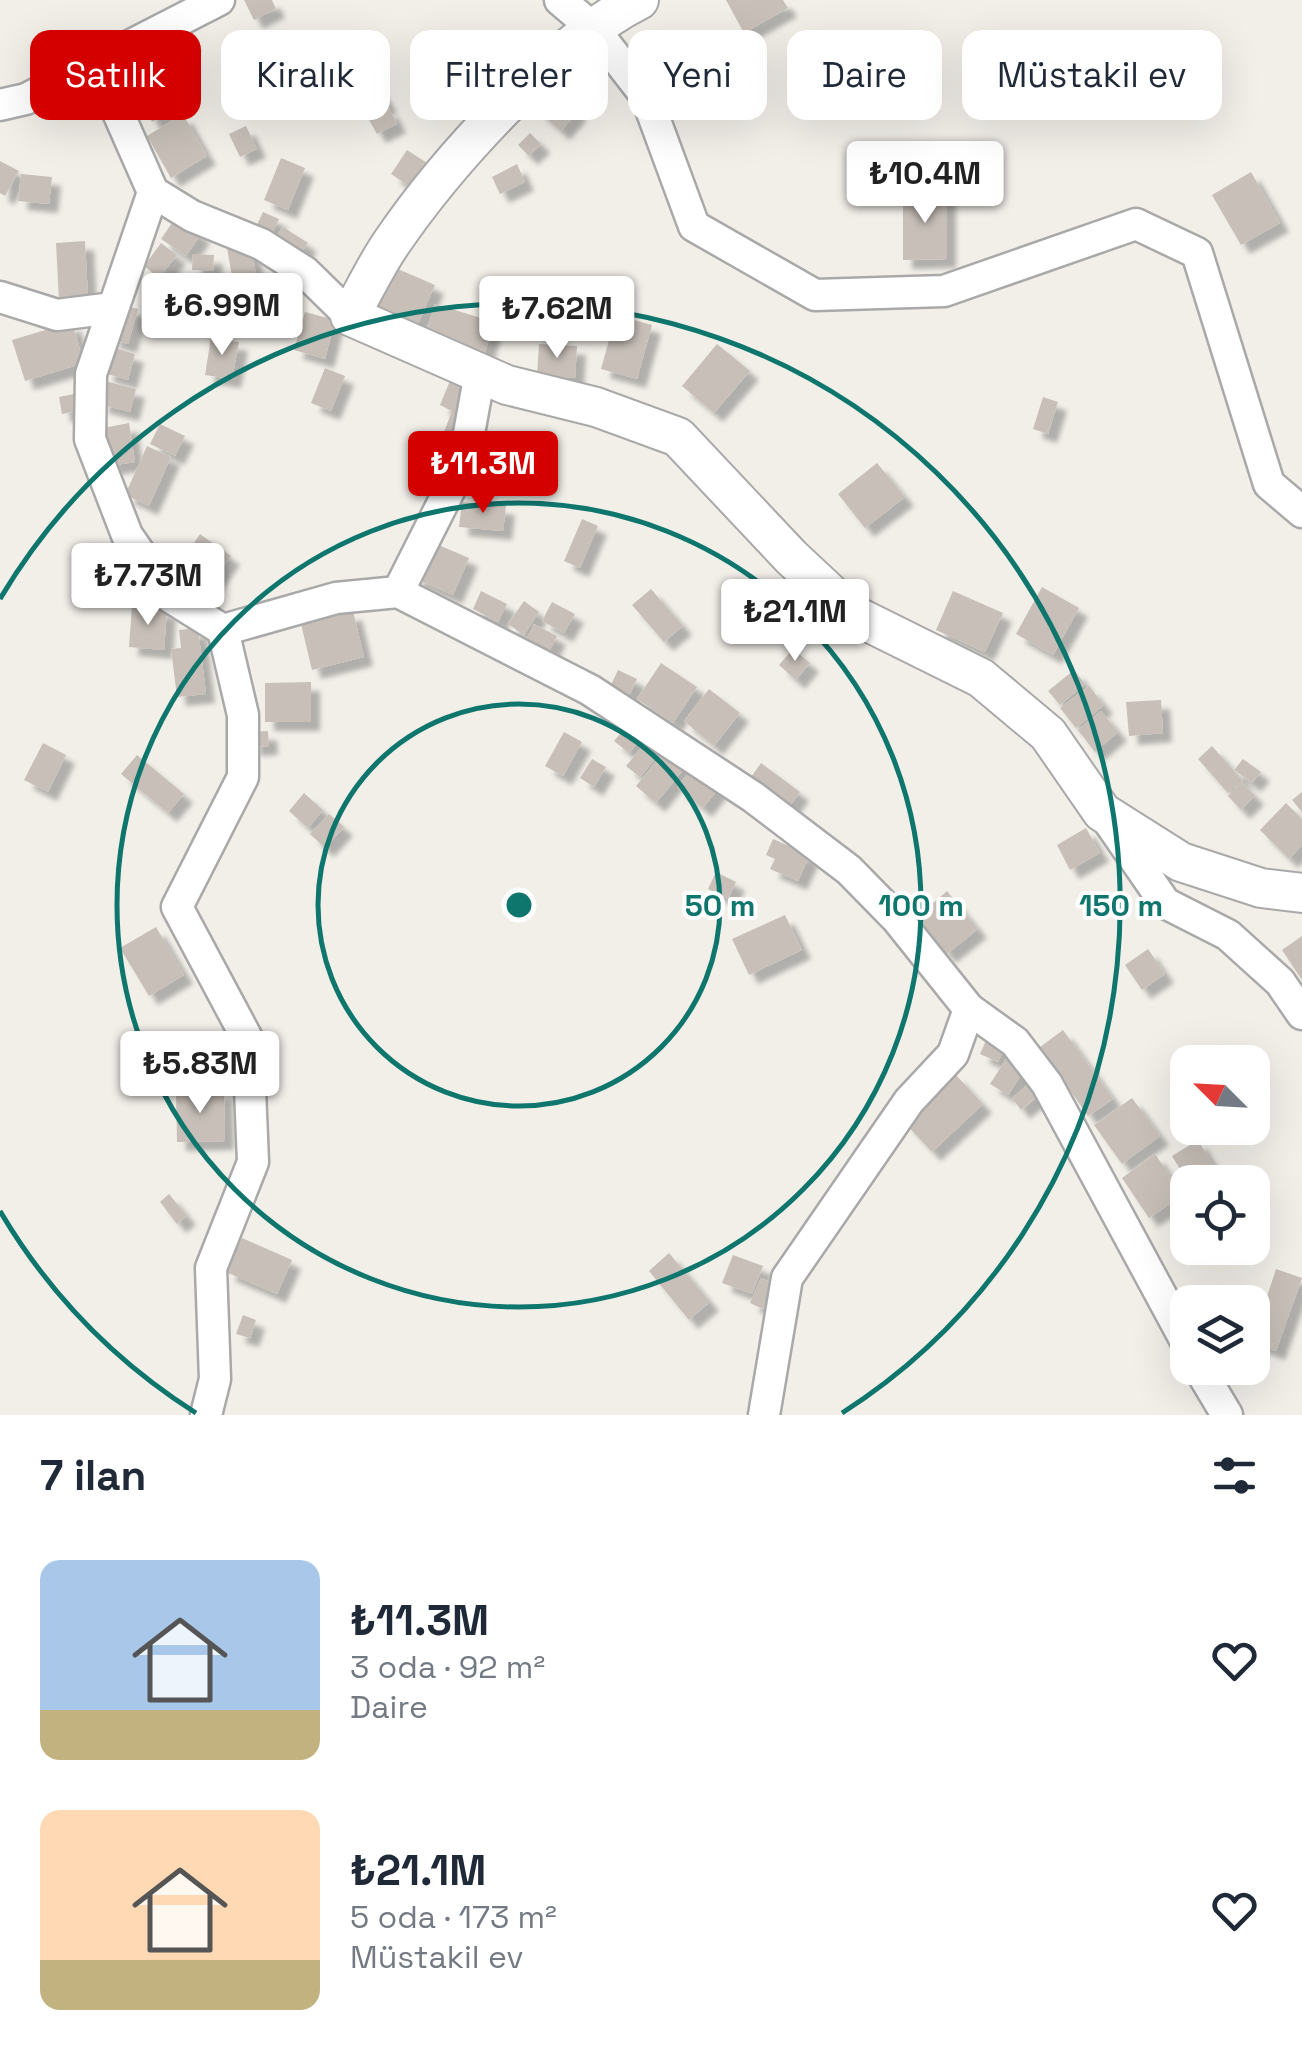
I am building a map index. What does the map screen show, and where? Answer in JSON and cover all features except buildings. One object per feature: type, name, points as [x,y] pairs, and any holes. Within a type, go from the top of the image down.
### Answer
[{"type":"street","points":[[162,30],[218,0]]},
{"type":"street","points":[[560,0],[594,29],[646,96],[694,226],[815,294],[944,290],[1136,224],[1197,253],[1269,484],[1302,512]]},
{"type":"street","points":[[350,316],[392,242],[470,146],[547,63],[639,0]]},
{"type":"street","points":[[0,106],[30,97]]},
{"type":"street","points":[[122,120],[154,192],[192,216],[261,244],[305,272],[350,316],[480,373],[678,437],[791,557],[852,614],[981,678],[1048,734],[1165,902],[1228,936],[1280,982],[1302,1014]]},
{"type":"street","points":[[154,192],[91,374],[90,439],[127,534],[170,597],[223,630],[242,715],[244,777],[176,907],[248,1040],[253,1162],[210,1268],[215,1379],[206,1415]]},
{"type":"street","points":[[0,297],[58,315],[113,308]]},
{"type":"street","points":[[398,592],[464,461],[480,373]]},
{"type":"street","points":[[223,630],[336,598],[398,592],[590,690],[752,797],[849,870],[897,919],[968,1009],[1015,1042],[1048,1084],[1170,1311]]},
{"type":"street","points":[[1102,812],[1181,862],[1261,888],[1302,893]]},
{"type":"street","points":[[764,1415],[787,1278],[909,1101],[952,1054],[968,1009]]},
{"type":"street","points":[[1209,1385],[1227,1415]]}]
